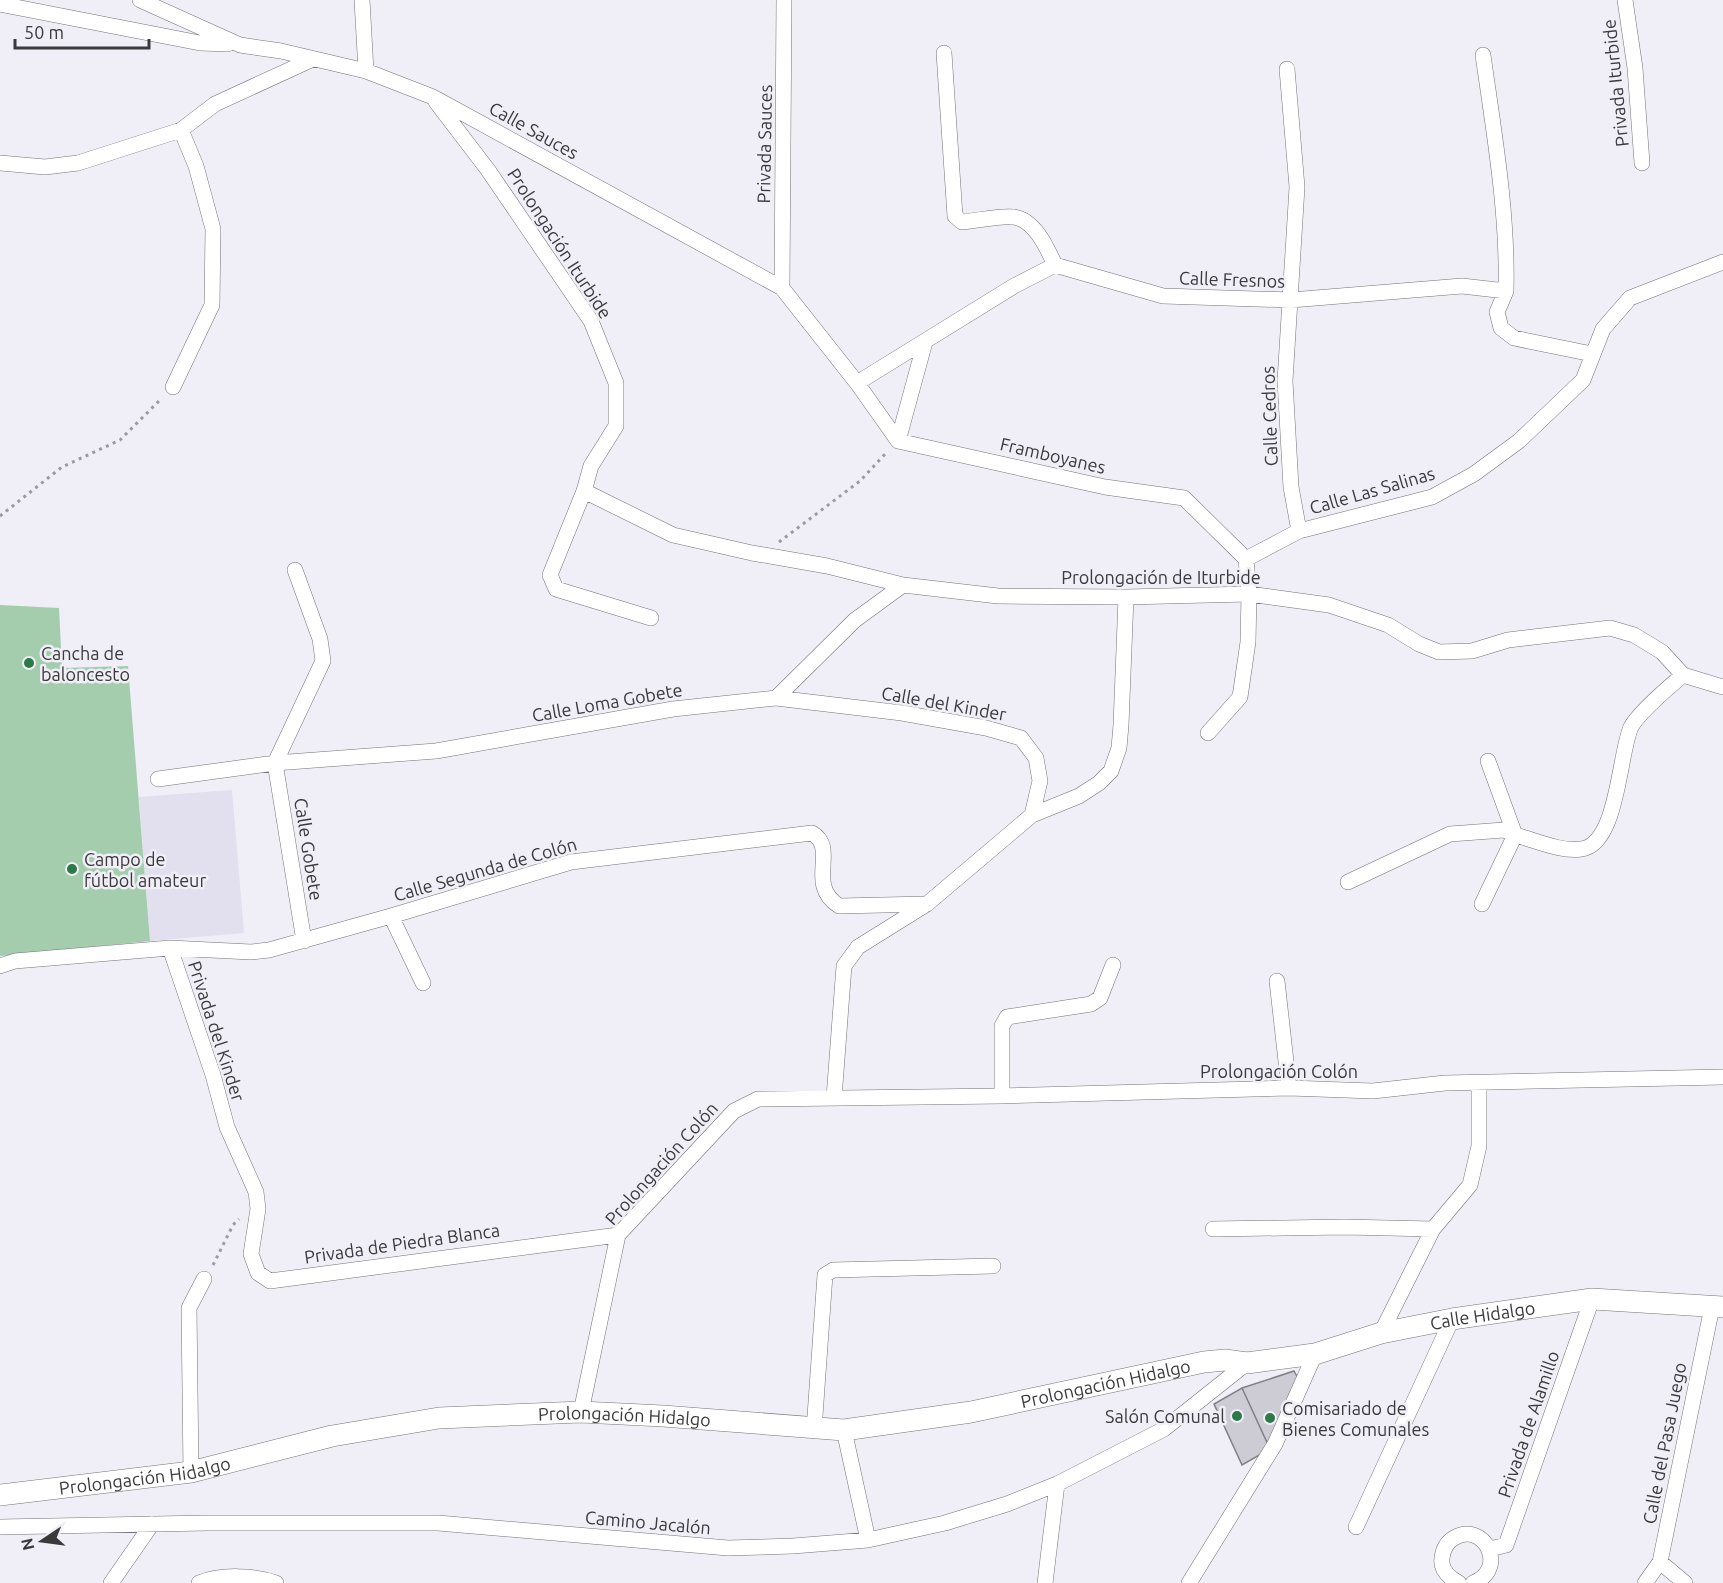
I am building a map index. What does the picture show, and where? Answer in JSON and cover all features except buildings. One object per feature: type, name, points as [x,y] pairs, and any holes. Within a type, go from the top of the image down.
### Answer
[{"type":"street","name":"Calle Sauces","points":[[140,0],[240,45],[313,58],[366,71],[433,97],[782,288],[857,383]]},
{"type":"street","points":[[362,0],[366,71]]},
{"type":"street","name":"Privada Sauces","points":[[782,288],[784,0]]},
{"type":"street","name":"Privada Iturbide","points":[[1625,0],[1635,68],[1642,163]]},
{"type":"street","points":[[0,4],[200,43],[240,45]]},
{"type":"street","points":[[898,441],[857,383],[1014,286],[1055,265],[1031,225],[1014,217],[962,222],[955,216],[944,53]]},
{"type":"street","points":[[1483,55],[1500,175],[1507,251],[1506,291],[1497,312],[1501,328],[1514,338],[1592,354]]},
{"type":"street","points":[[0,163],[45,167],[78,163],[181,130],[214,104],[313,58]]},
{"type":"street","name":"Calle Cedros","points":[[1287,69],[1297,187],[1285,381],[1291,487],[1299,531]]},
{"type":"street","name":"Prolongación Iturbide","points":[[433,97],[488,170],[591,321],[616,383],[615,426],[591,466],[584,491],[550,574],[556,589],[651,618]]},
{"type":"street","points":[[172,387],[212,305],[213,229],[196,166],[181,130]]},
{"type":"street","name":"Calle Las Salinas","points":[[1299,531],[1432,497],[1474,474],[1519,441],[1582,380],[1603,329],[1630,298],[1723,262]]},
{"type":"street","name":"Calle Fresnos","points":[[1055,265],[1163,296],[1291,300],[1462,286],[1506,291]]},
{"type":"street","points":[[898,441],[925,342]]},
{"type":"street","name":"Framboyanes","points":[[898,441],[1105,488],[1184,498],[1246,559]]},
{"type":"street","name":"Prolongación de Iturbide","points":[[584,491],[673,535],[752,553],[827,566],[903,585],[998,596],[1126,597],[1249,594],[1329,605],[1388,625],[1419,644],[1439,652],[1472,651],[1508,640],[1610,628],[1634,635],[1662,651],[1683,675]]},
{"type":"street","points":[[1208,733],[1240,697],[1248,642],[1249,594],[1246,559],[1299,531]]},
{"type":"street","points":[[158,779],[275,763],[323,661],[320,639],[295,570]]},
{"type":"street","points":[[776,698],[855,620],[903,585]]},
{"type":"street","points":[[834,1098],[844,966],[858,947],[927,904],[1032,815],[1079,796],[1099,783],[1111,771],[1119,748],[1121,725],[1126,597]]},
{"type":"street","points":[[1348,882],[1450,834],[1504,830],[1568,849],[1584,849],[1599,839],[1612,809],[1632,727],[1657,698],[1683,675],[1723,687]]},
{"type":"street","name":"Calle Loma Gobete","points":[[275,763],[436,751],[673,709],[776,698]]},
{"type":"street","name":"Calle del Kinder","points":[[776,698],[902,713],[986,728],[1021,738],[1036,758],[1041,781],[1032,815]]},
{"type":"street","points":[[1482,904],[1515,835],[1488,761]]},
{"type":"street","name":"Calle Gobete","points":[[275,763],[304,941]]},
{"type":"street","name":"Calle Segunda de Colón","points":[[0,966],[15,961],[170,948],[251,952],[269,950],[571,862],[812,833],[820,838],[823,846],[822,886],[828,900],[839,906],[927,904]]},
{"type":"street","points":[[391,916],[423,983]]},
{"type":"street","name":"Privada del Kinder","points":[[170,948],[213,1075],[227,1126],[256,1192],[258,1209]]},
{"type":"street","points":[[1002,1096],[1002,1026],[1007,1017],[1090,1004],[1100,998],[1113,965]]},
{"type":"street","points":[[1278,981],[1289,1088]]},
{"type":"street","name":"Prolongación Colón","points":[[581,1412],[618,1234],[735,1111],[758,1099],[1002,1096],[1289,1088],[1373,1091],[1445,1083],[1723,1077]]},
{"type":"street","points":[[1381,1333],[1432,1229],[1470,1185],[1479,1146],[1479,1083]]},
{"type":"street","name":"Privada de Piedra Blanca","points":[[258,1209],[251,1254],[258,1273],[270,1281],[618,1234]]},
{"type":"street","points":[[1214,1229],[1344,1227],[1432,1229]]},
{"type":"street","points":[[814,1430],[825,1275],[833,1270],[993,1266]]},
{"type":"street","points":[[191,1472],[189,1308],[204,1279]]},
{"type":"street","name":"Calle Hidalgo","points":[[1247,1363],[1315,1354],[1381,1333],[1452,1319],[1592,1299],[1717,1307]]},
{"type":"street","name":"Privada de Alamillo","points":[[1490,1549],[1506,1545],[1592,1299]]},
{"type":"street","name":"Calle del Pasa Juego","points":[[1645,1583],[1660,1562],[1717,1307]]},
{"type":"street","points":[[1356,1527],[1452,1319]]},
{"type":"street","points":[[1192,1580],[1275,1444],[1315,1354]]},
{"type":"street","name":"Prolongación Hidalgo","points":[[0,1496],[191,1472],[332,1436],[439,1419],[581,1412],[663,1416],[844,1431],[970,1412],[1204,1362],[1225,1360],[1247,1363]]},
{"type":"street","name":"Camino Jacalón","points":[[0,1527],[438,1523],[728,1548],[868,1540],[945,1523],[1007,1504],[1057,1484],[1164,1430],[1247,1363]]},
{"type":"street","points":[[844,1431],[868,1540]]},
{"type":"street","points":[[1045,1583],[1057,1484]]},
{"type":"street","points":[[111,1583],[152,1524]]},
{"type":"street","points":[[1459,1583],[1445,1571],[1442,1563],[1444,1549],[1449,1542],[1462,1534],[1471,1534],[1485,1542],[1490,1549],[1491,1566],[1487,1574],[1473,1583]]},
{"type":"street","points":[[1660,1562],[1685,1583]]},
{"type":"street","points":[[199,1583],[211,1578],[263,1578],[276,1583]]},
{"type":"path","points":[[0,516],[62,467],[120,440],[172,387]]},
{"type":"path","points":[[752,553],[780,542],[860,481],[898,441]]},
{"type":"path","points":[[204,1279],[218,1258],[233,1225],[241,1217],[258,1209]]},
{"type":"shaded area","points":[[232,790],[244,933],[150,941],[139,797]]},
{"type":"green space","name":"Campo de fútbol amateur","points":[[0,605],[59,608],[62,668],[128,666],[150,941],[0,956]]},
{"type":"place","name":"Cancha de baloncesto","points":[[29,663]]},
{"type":"place","name":"Campo de fútbol amateur","points":[[72,869]]},
{"type":"place","name":"Salón Comunal","points":[[1237,1416]]},
{"type":"place","name":"Comisariado de Bienes Comunales","points":[[1270,1418]]}]
